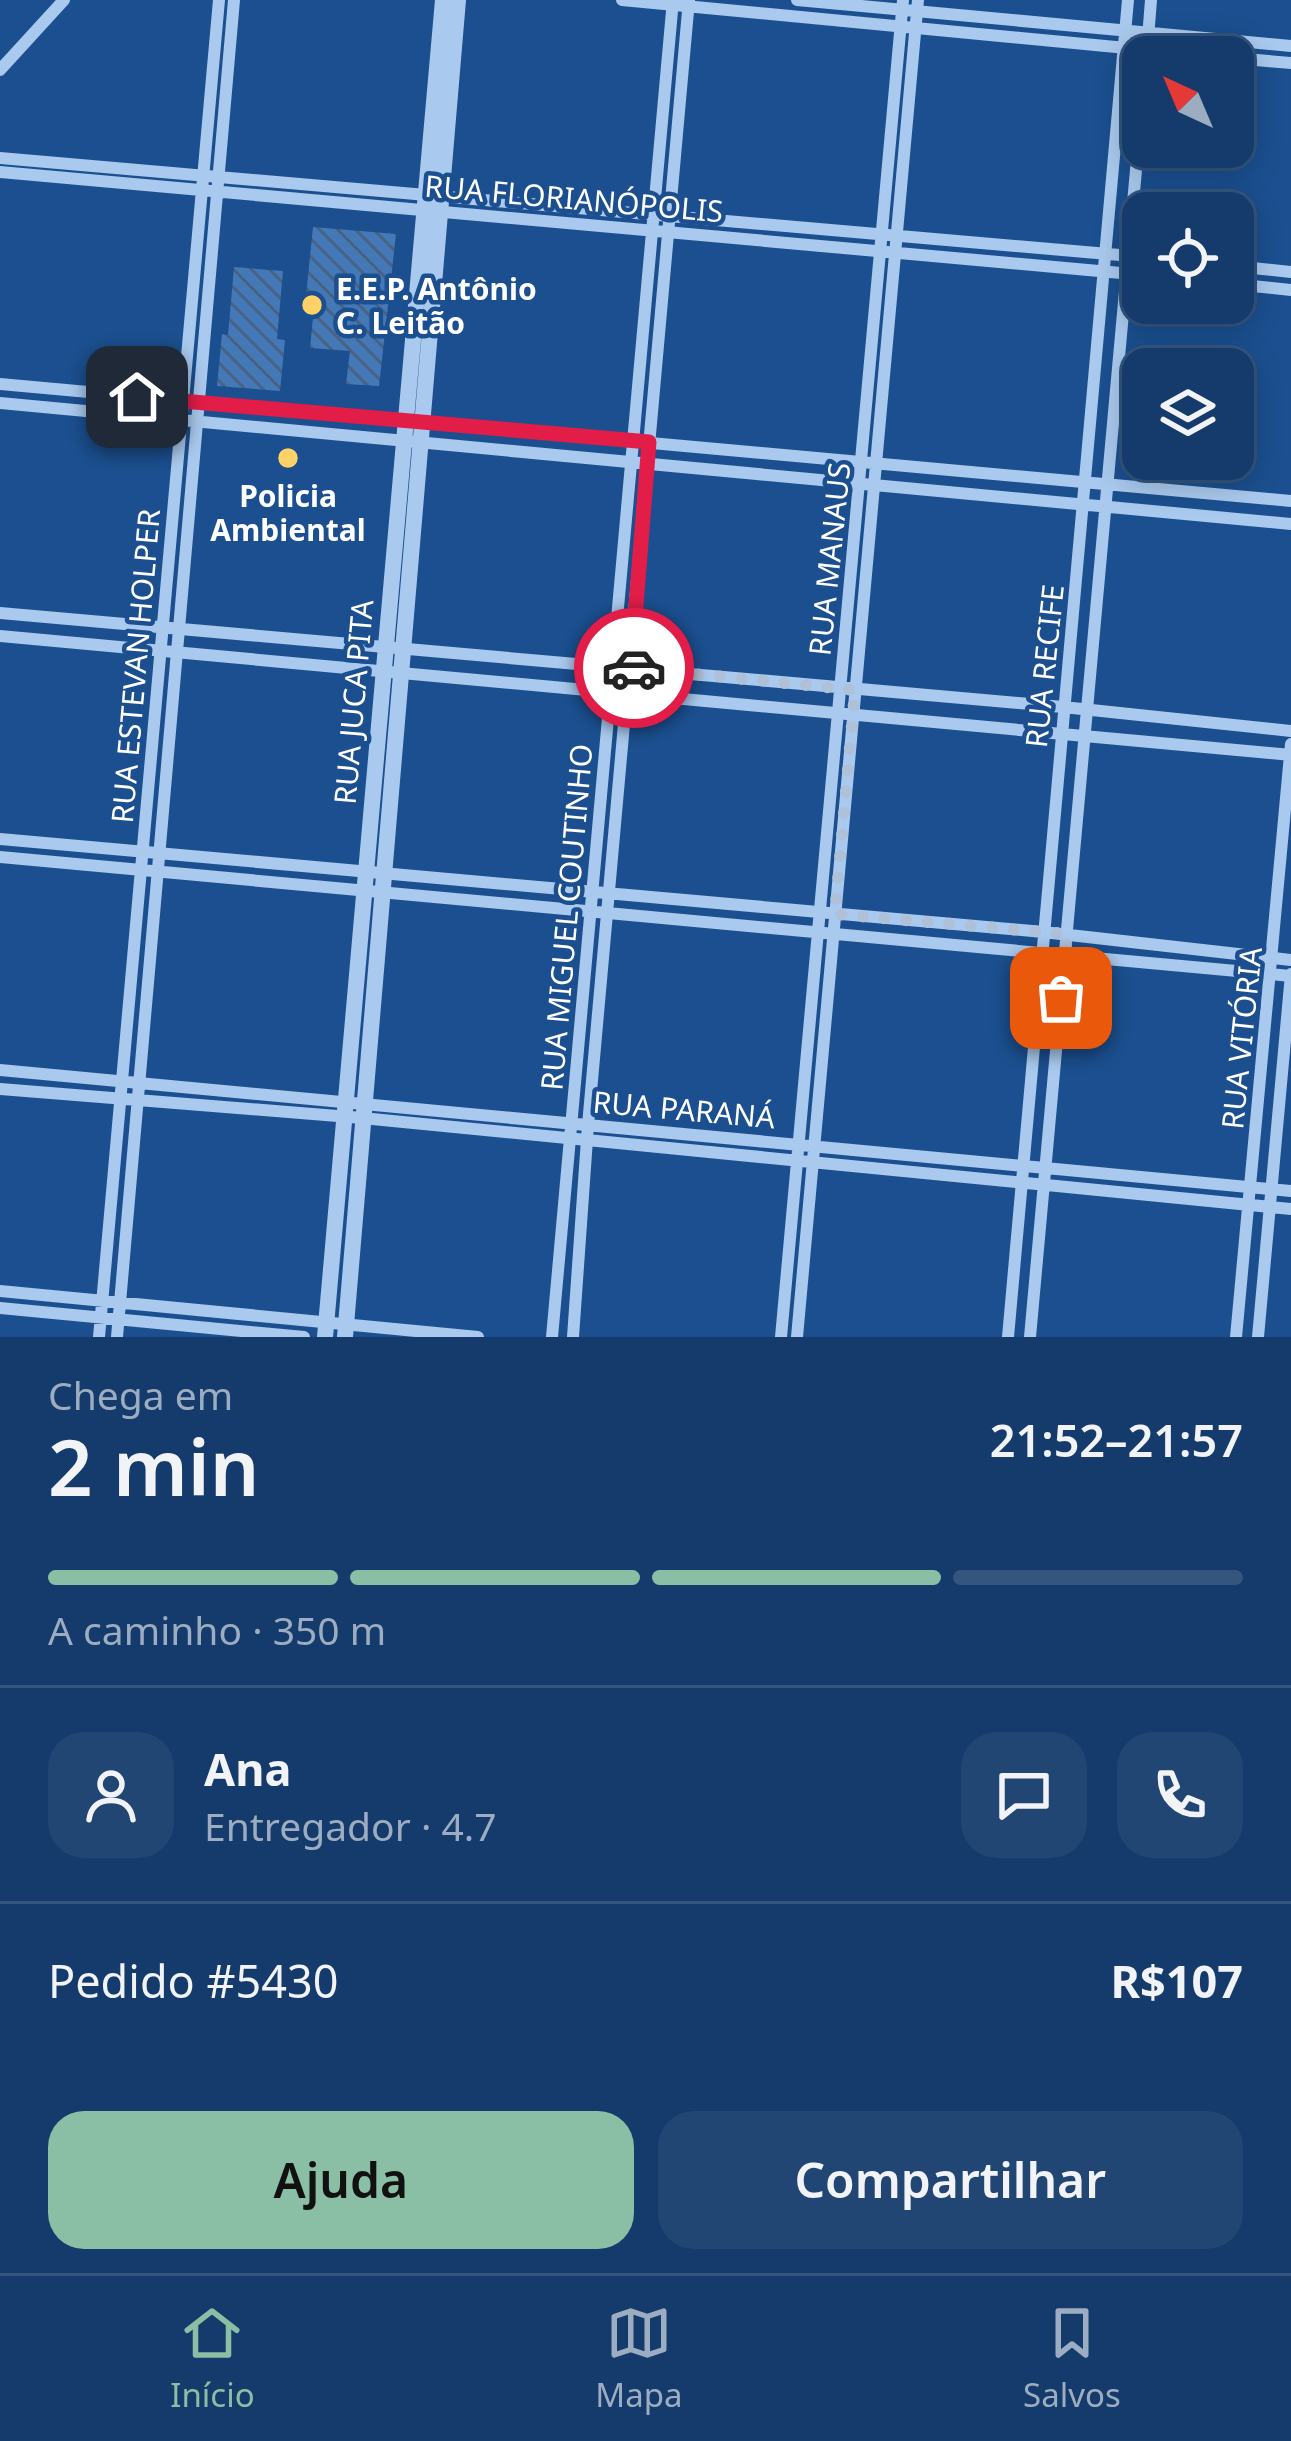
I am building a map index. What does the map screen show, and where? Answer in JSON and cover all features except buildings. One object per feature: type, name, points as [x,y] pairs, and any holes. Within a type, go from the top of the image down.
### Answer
[{"type":"street","points":[[0,70],[64,0]]},
{"type":"street","name":"RUA ESTEVAN HOLPER","points":[[99,1337],[219,0]]},
{"type":"street","name":"RUA ESTEVAN HOLPER","points":[[117,1337],[234,0]]},
{"type":"street","name":"RUA JUCA PITA","points":[[434,203],[443,0]]},
{"type":"street","name":"RUA JUCA PITA","points":[[325,1330],[354,1110],[434,203],[458,0]]},
{"type":"street","points":[[622,0],[1122,48]]},
{"type":"street","points":[[797,0],[910,4],[1291,46]]},
{"type":"street","name":"RUA RECIFE","points":[[1124,36],[1128,0]]},
{"type":"street","points":[[1149,36],[1151,0]]},
{"type":"street","name":"RUA MIGUEL COUTINHO","points":[[573,1337],[631,668],[639,460],[633,441],[673,2]]},
{"type":"street","name":"RUA MIGUEL COUTINHO","points":[[553,1337],[613,666],[639,460],[649,442],[689,3]]},
{"type":"street","name":"RUA MANAUS","points":[[890,234],[899,26],[910,4]]},
{"type":"street","name":"RUA MANAUS","points":[[797,1337],[855,690],[867,482],[915,27],[910,4]]},
{"type":"street","name":"RUA RECIFE","points":[[1008,1337],[1122,59]]},
{"type":"street","points":[[1254,60],[1291,63]]},
{"type":"street","points":[[1117,115],[1122,115]]},
{"type":"street","name":"RUA FLORIANÓPOLIS","points":[[0,158],[202,183]]},
{"type":"street","name":"RUA FLORIANÓPOLIS","points":[[0,172],[221,184],[434,203],[1122,274]]},
{"type":"street","name":"RUA FLORIANÓPOLIS","points":[[434,203],[654,212],[1122,255]]},
{"type":"street","points":[[1254,268],[1291,272]]},
{"type":"street","points":[[1254,286],[1291,290]]},
{"type":"street","name":"RUA RECIFE","points":[[1030,1337],[1122,321]]},
{"type":"street","points":[[0,384],[202,403],[639,460],[1291,524]]},
{"type":"street","points":[[0,403],[200,420],[649,442],[1291,501]]},
{"type":"street","name":"RUA MANAUS","points":[[781,1337],[837,711],[861,550]]},
{"type":"street","points":[[0,613],[1063,706],[1291,731]]},
{"type":"street","points":[[0,636],[1290,755]]},
{"type":"street","name":"RUA VITÓRIA","points":[[1236,1337],[1291,744]]},
{"type":"street","points":[[0,839],[161,854],[608,914],[1291,974]]},
{"type":"street","points":[[0,856],[141,870],[592,894],[1067,934],[1291,959]]},
{"type":"street","name":"RUA VITÓRIA","points":[[1258,1337],[1291,974]]},
{"type":"street","name":"RUA PARANÁ","points":[[0,1070],[140,1083],[587,1141],[1291,1209]]},
{"type":"street","name":"RUA PARANÁ","points":[[0,1089],[120,1102],[588,1125],[1291,1191]]},
{"type":"street","name":"RUA JUCA PITA","points":[[345,1331],[354,1110]]},
{"type":"street","points":[[0,1291],[325,1330],[478,1337]]},
{"type":"street","points":[[0,1308],[304,1337]]},
{"type":"way so far","points":[[634,668],[855,690],[835,914],[1067,934],[1061,998]]},
{"type":"place","name":"E.E.P. Antônio C. Leitão","points":[[312,305]]},
{"type":"place","name":"Policia Ambiental","points":[[288,458]]},
{"type":"route","points":[[137,397],[649,442],[634,668]]}]
